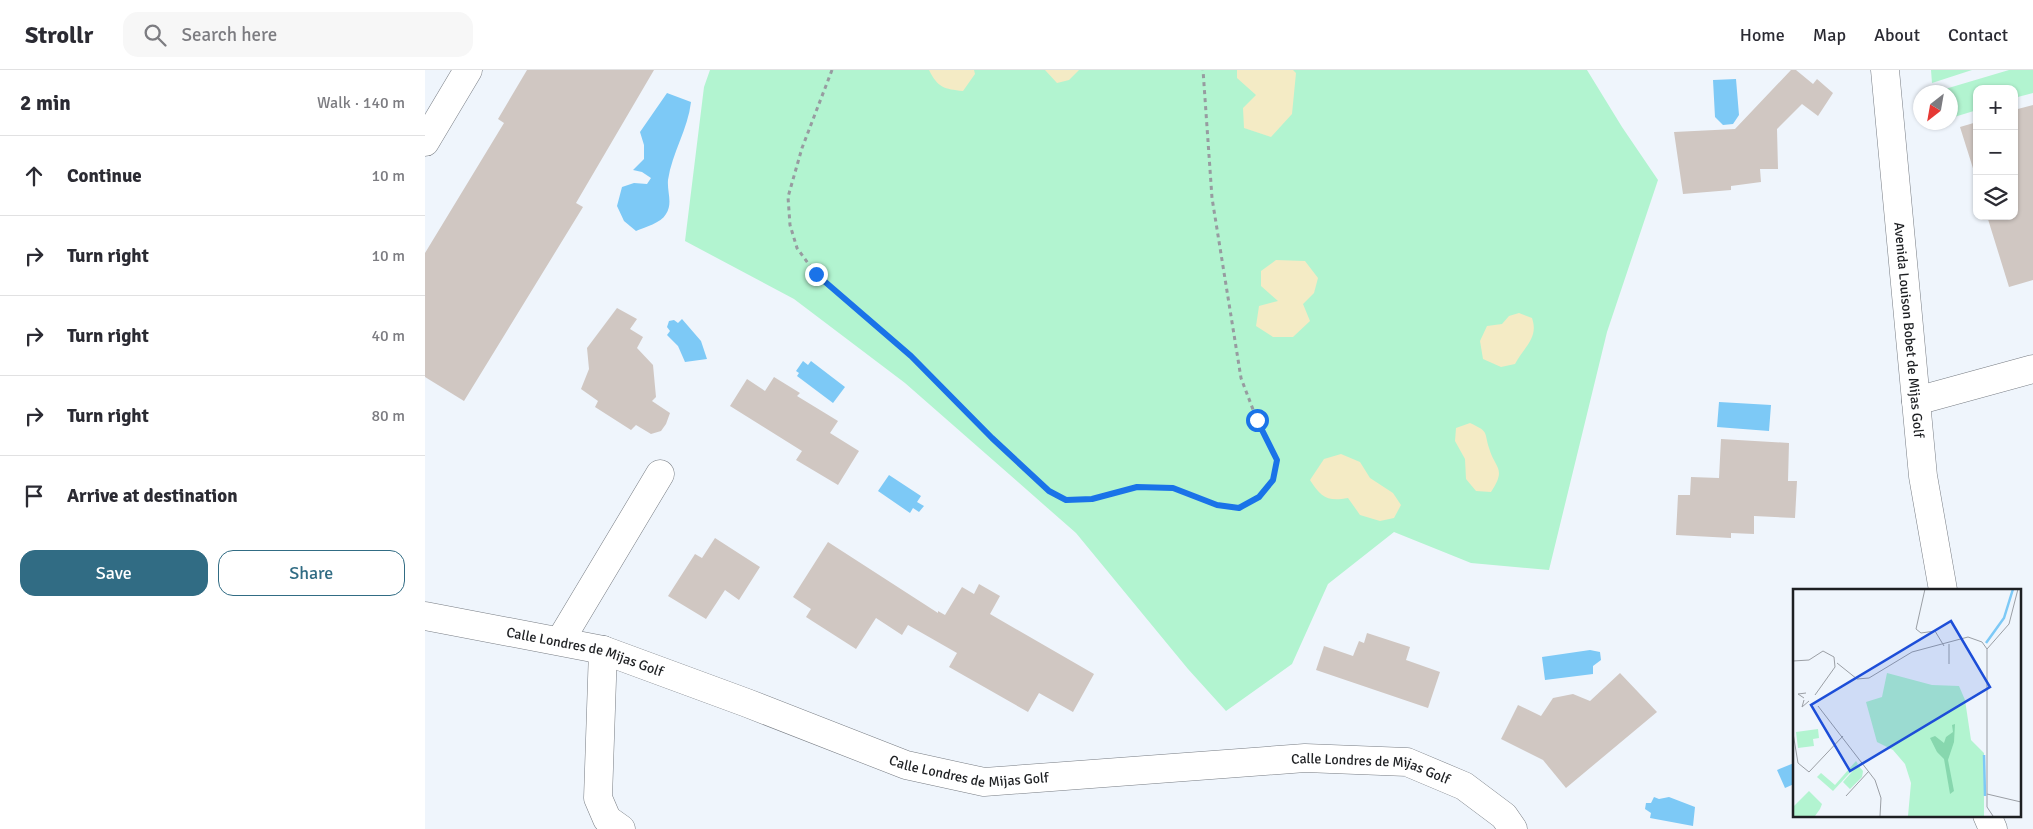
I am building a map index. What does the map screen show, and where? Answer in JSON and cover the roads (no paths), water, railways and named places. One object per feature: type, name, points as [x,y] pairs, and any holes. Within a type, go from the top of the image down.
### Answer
[{"type":"street","points":[[425,142],[468,70]]},
{"type":"street","name":"Avenida Louison Bobet de Mijas Golf","points":[[1885,70],[1923,476],[1943,589]]},
{"type":"street","points":[[1916,401],[2033,368]]},
{"type":"street","points":[[560,641],[660,474]]},
{"type":"street","name":"Calle Londres de Mijas Golf","points":[[425,616],[603,650],[907,765],[984,782],[1305,758],[1407,762],[1463,786],[1505,816],[1513,829]]},
{"type":"street","points":[[603,650],[598,798],[607,819],[621,829]]},
{"type":"street","points":[[1973,829],[1975,816]]},
{"type":"street","points":[[1987,816],[1993,829]]},
{"type":"water","points":[[1736,79],[1739,115],[1733,124],[1723,125],[1715,117],[1713,80]]},
{"type":"water","points":[[667,93],[691,102],[687,122],[670,170],[668,180],[669,206],[664,217],[636,231],[624,221],[617,206],[622,187],[634,183],[647,184],[651,178],[642,172],[633,170],[644,159],[644,145],[640,132]]},
{"type":"water","points":[[682,319],[701,341],[707,359],[685,362],[678,346],[667,335],[670,331],[667,327],[669,321],[674,320],[678,323]]},
{"type":"water","points":[[803,361],[808,365],[811,361],[845,387],[833,403],[797,376],[799,373],[796,371]]},
{"type":"water","points":[[1719,402],[1771,405],[1769,431],[1717,427]]},
{"type":"water","points":[[889,475],[921,496],[917,502],[924,506],[919,512],[913,508],[910,513],[878,491]]},
{"type":"water","points":[[1590,650],[1600,652],[1601,660],[1593,666],[1593,674],[1545,680],[1542,657]]},
{"type":"water","points":[[1793,763],[1793,784],[1785,788],[1777,770]]},
{"type":"water","points":[[1654,797],[1659,799],[1669,797],[1695,807],[1693,826],[1650,818],[1651,813],[1645,809],[1646,803],[1651,803]]}]
